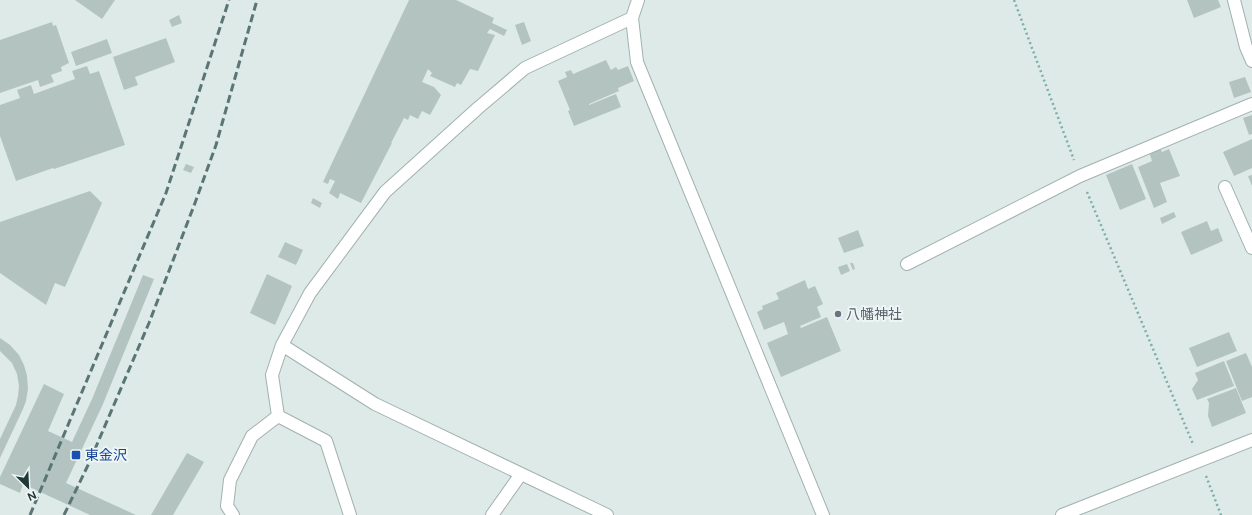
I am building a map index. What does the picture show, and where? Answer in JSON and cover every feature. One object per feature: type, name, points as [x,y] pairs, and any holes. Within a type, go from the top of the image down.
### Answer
[{"type":"street","points":[[638,0],[632,18],[636,62],[823,515]]},
{"type":"street","points":[[1234,0],[1246,47],[1252,61]]},
{"type":"street","points":[[278,416],[272,375],[282,345],[310,293],[385,192],[478,108],[525,68],[632,18]]},
{"type":"street","points":[[907,264],[1080,176],[1252,104]]},
{"type":"street","points":[[1225,187],[1252,248]]},
{"type":"street","points":[[282,345],[375,404],[607,515]]},
{"type":"street","points":[[233,515],[227,506],[230,480],[252,436],[278,416]]},
{"type":"street","points":[[278,416],[326,441],[350,515]]},
{"type":"street","points":[[1062,515],[1252,440]]},
{"type":"street","points":[[492,515],[521,474]]},
{"type":"path","points":[[1014,0],[1051,95],[1080,176],[1200,461],[1221,515]]},
{"type":"building","points":[[75,0],[115,0],[102,19]]},
{"type":"building","points":[[409,0],[456,0],[494,18],[492,23],[507,30],[504,36],[490,29],[487,33],[495,35],[478,71],[470,69],[461,85],[457,83],[455,87],[430,76],[432,73],[428,69],[422,82],[434,87],[441,95],[430,115],[422,111],[418,119],[410,115],[408,120],[404,118],[361,203],[340,193],[338,199],[329,193],[335,181],[330,179],[328,184],[323,182]]},
{"type":"building","points":[[1187,0],[1218,0],[1221,7],[1194,18]]},
{"type":"building","points":[[179,15],[182,23],[172,27],[169,20]]},
{"type":"building","points":[[52,22],[53,26],[56,25],[69,63],[61,67],[62,71],[51,75],[54,82],[40,87],[38,80],[0,93],[0,40]]},
{"type":"building","points":[[524,22],[531,41],[522,45],[515,25]]},
{"type":"building","points":[[166,38],[175,62],[135,77],[138,85],[124,90],[113,57]]},
{"type":"building","points":[[107,39],[112,53],[76,66],[71,52]]},
{"type":"building","points":[[606,60],[611,70],[616,67],[618,70],[628,66],[634,81],[618,88],[619,91],[589,104],[616,94],[621,107],[574,126],[568,111],[570,110],[558,81],[567,77],[565,72],[571,70],[573,74]]},
{"type":"building","points":[[87,66],[90,74],[99,71],[125,145],[16,181],[0,136],[0,105],[20,98],[17,90],[31,85],[34,94],[75,79],[72,71]]},
{"type":"building","points":[[1245,77],[1251,92],[1234,98],[1229,82]]},
{"type":"building","points":[[1252,115],[1252,134],[1249,135],[1243,118]]},
{"type":"building","points":[[1252,139],[1252,168],[1234,176],[1223,152]]},
{"type":"building","points":[[1160,148],[1162,152],[1169,149],[1180,176],[1160,183],[1167,202],[1154,208],[1138,167],[1152,161],[1149,152]]},
{"type":"building","points":[[186,164],[194,167],[191,173],[183,170]]},
{"type":"building","points":[[1132,164],[1146,199],[1120,210],[1106,175]]},
{"type":"building","points":[[1252,175],[1252,186],[1248,176]]},
{"type":"building","points":[[90,191],[102,203],[65,287],[55,283],[46,305],[0,273],[0,222]]},
{"type":"building","points":[[313,198],[322,203],[320,208],[311,203]]},
{"type":"building","points":[[1174,212],[1176,217],[1162,224],[1160,218]]},
{"type":"building","points":[[1207,221],[1211,231],[1218,228],[1223,241],[1191,255],[1181,232]]},
{"type":"building","points":[[858,230],[864,246],[844,253],[838,238]]},
{"type":"building","points":[[285,242],[303,250],[296,265],[278,257]]},
{"type":"building","points":[[850,263],[853,263],[855,269],[853,270]]},
{"type":"building","points":[[847,264],[850,271],[841,275],[838,267]]},
{"type":"building","points":[[267,274],[292,286],[275,325],[250,313]]},
{"type":"building","points":[[143,275],[154,279],[103,404],[66,483],[136,515],[90,515],[23,484],[20,493],[0,484],[0,477],[44,384],[64,394],[48,431],[72,442],[92,399]]},
{"type":"building","points":[[805,280],[808,289],[815,286],[823,304],[817,307],[821,317],[800,326],[801,328],[827,317],[841,351],[781,377],[767,343],[788,334],[784,322],[764,330],[757,312],[763,309],[762,306],[779,299],[776,293]]},
{"type":"building","points":[[1229,332],[1237,351],[1197,367],[1189,348]]},
{"type":"building","points":[[0,338],[10,345],[19,355],[27,376],[28,389],[23,409],[0,458],[0,439],[16,405],[19,386],[17,374],[12,363],[0,351]]},
{"type":"building","points":[[1246,353],[1252,367],[1252,397],[1242,401],[1226,361]]},
{"type":"building","points":[[1224,361],[1234,386],[1197,400],[1192,389],[1198,380],[1195,373]]},
{"type":"building","points":[[1236,388],[1246,413],[1212,427],[1208,416],[1209,403],[1207,399]]},
{"type":"building","points":[[187,453],[204,462],[173,515],[151,515]]},
{"type":"railway","points":[[30,515],[166,193],[229,0]]},
{"type":"railway","points":[[64,515],[89,463],[149,323],[195,203],[216,145],[257,0]]},
{"type":"place","name":"八幡神社","points":[[838,314]]},
{"type":"place","name":"東金沢","points":[[76,455]]}]
